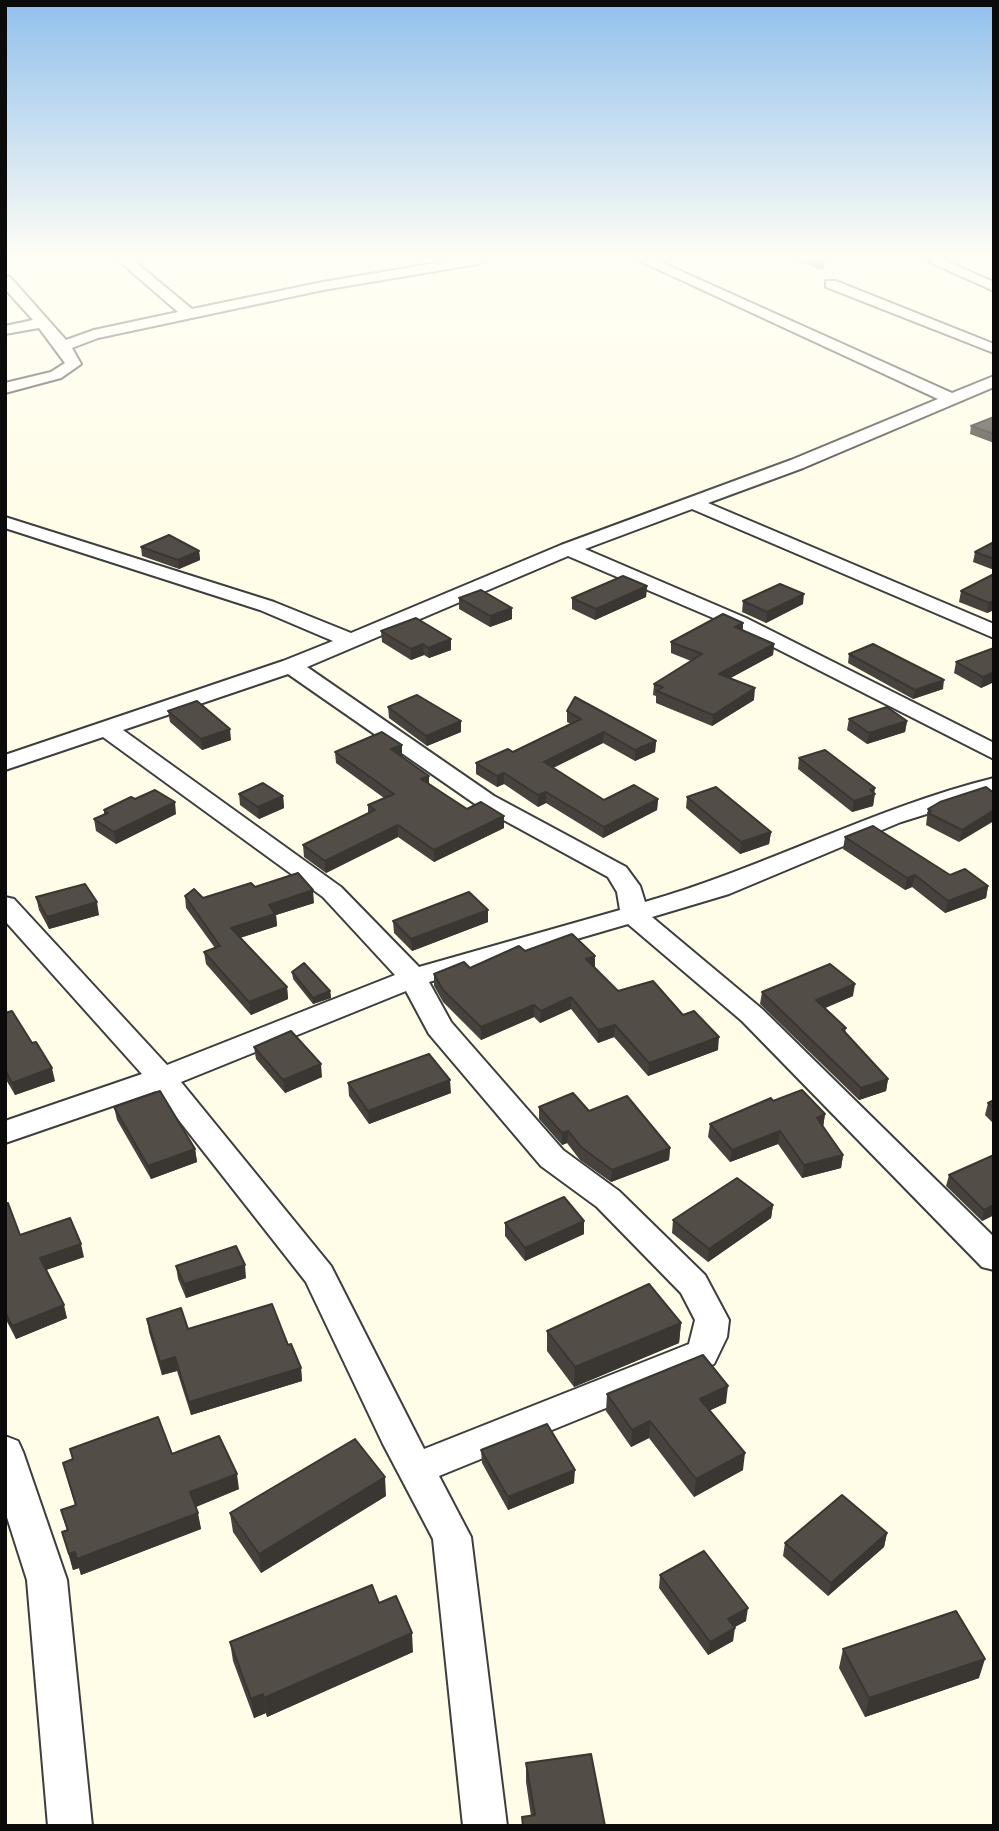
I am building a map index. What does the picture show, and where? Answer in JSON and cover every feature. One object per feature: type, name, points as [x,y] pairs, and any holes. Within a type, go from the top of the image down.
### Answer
[{"type":"street","points":[[835,345],[952,398]]},
{"type":"street","points":[[5,388],[71,368],[74,364],[63,346]]},
{"type":"street","points":[[5,763],[291,666],[568,550],[797,464],[994,381]]},
{"type":"street","points":[[693,503],[994,632]]},
{"type":"street","points":[[5,522],[268,606],[351,641]]},
{"type":"street","points":[[568,550],[739,622],[994,752]]},
{"type":"street","points":[[291,666],[486,801],[617,872],[626,881],[633,903],[633,915],[752,1015],[994,1258]]},
{"type":"street","points":[[108,730],[332,892],[413,978],[439,1027],[503,1103],[552,1158],[608,1199],[693,1284],[712,1320],[710,1337],[702,1354],[415,1469]]},
{"type":"street","points":[[5,1132],[162,1078],[413,978],[720,889],[892,817],[994,785]]},
{"type":"street","points":[[5,905],[162,1078],[319,1275],[452,1538],[485,1826]]},
{"type":"street","points":[[5,1452],[47,1580],[70,1826]]},
{"type":"building","points":[[994,417],[994,434],[971,426]]},
{"type":"building","points":[[169,535],[199,551],[178,560],[141,547]]},
{"type":"building","points":[[994,542],[994,559],[975,552]]},
{"type":"building","points":[[994,574],[994,600],[989,603],[961,591]]},
{"type":"building","points":[[623,576],[647,586],[596,609],[572,598]]},
{"type":"building","points":[[780,584],[804,594],[767,612],[743,601]]},
{"type":"building","points":[[481,590],[512,608],[490,616],[459,598]]},
{"type":"building","points":[[723,614],[743,623],[735,627],[774,644],[719,674],[755,688],[713,715],[657,691],[663,687],[654,684],[702,654],[671,642]]},
{"type":"building","points":[[416,618],[451,639],[428,648],[423,644],[411,649],[381,631]]},
{"type":"building","points":[[873,644],[944,680],[915,690],[849,654]]},
{"type":"building","points":[[994,648],[994,672],[983,677],[956,662]]},
{"type":"building","points":[[417,695],[461,721],[426,736],[388,707]]},
{"type":"building","points":[[575,697],[656,741],[635,750],[604,732],[544,762],[604,800],[634,785],[658,799],[604,827],[546,792],[538,795],[504,773],[497,776],[476,763],[508,749],[513,752],[581,719],[567,711]]},
{"type":"building","points":[[197,701],[230,729],[201,739],[168,711]]},
{"type":"building","points":[[887,707],[907,721],[869,733],[849,719]]},
{"type":"building","points":[[382,732],[402,745],[391,749],[429,776],[421,779],[467,809],[481,802],[504,816],[434,850],[398,825],[325,861],[303,845],[375,810],[368,805],[394,794],[335,752]]},
{"type":"building","points":[[825,750],[875,788],[870,790],[875,794],[854,801],[799,758]]},
{"type":"building","points":[[263,783],[283,796],[258,807],[239,794]]},
{"type":"building","points":[[716,787],[771,832],[741,842],[687,797]]},
{"type":"building","points":[[986,787],[994,793],[994,810],[962,830],[928,813],[931,811],[928,809],[940,802]]},
{"type":"building","points":[[155,790],[175,802],[114,832],[94,819],[108,813],[104,810],[131,797],[135,799]]},
{"type":"building","points":[[873,826],[950,875],[965,869],[988,886],[948,901],[915,875],[907,878],[845,837]]},
{"type":"building","points":[[298,873],[313,890],[269,905],[275,914],[231,928],[287,987],[249,1002],[204,952],[220,946],[185,896],[194,889],[203,898],[251,883],[255,887]]},
{"type":"building","points":[[85,884],[97,902],[47,917],[36,897]]},
{"type":"building","points":[[469,892],[488,910],[411,939],[393,921]]},
{"type":"building","points":[[572,934],[595,956],[586,959],[618,991],[653,981],[683,1015],[694,1011],[719,1037],[649,1063],[615,1025],[598,1030],[571,997],[541,1011],[534,1005],[481,1027],[443,990],[434,974],[464,962],[470,968],[519,946],[525,951]]},
{"type":"building","points":[[304,963],[330,991],[313,998],[292,972]]},
{"type":"building","points":[[830,964],[855,984],[816,1000],[846,1028],[842,1029],[888,1079],[861,1088],[762,992]]},
{"type":"building","points":[[12,1011],[52,1068],[12,1083],[5,1070],[5,1013]]},
{"type":"building","points":[[291,1031],[321,1064],[283,1080],[254,1047]]},
{"type":"building","points":[[429,1054],[450,1080],[368,1111],[348,1083]]},
{"type":"building","points":[[802,1090],[825,1114],[817,1118],[843,1155],[804,1165],[780,1131],[732,1150],[710,1124],[771,1098],[773,1101]]},
{"type":"building","points":[[160,1091],[195,1149],[148,1166],[114,1107]]},
{"type":"building","points":[[573,1093],[589,1111],[627,1096],[670,1148],[612,1170],[581,1147],[568,1131],[562,1133],[539,1107]]},
{"type":"building","points":[[994,1155],[994,1205],[984,1210],[949,1175]]},
{"type":"building","points":[[737,1178],[773,1205],[709,1249],[673,1220]]},
{"type":"building","points":[[564,1197],[584,1221],[525,1248],[505,1223]]},
{"type":"building","points":[[8,1203],[20,1235],[70,1218],[81,1244],[40,1258],[64,1305],[12,1326],[5,1312],[5,1204]]},
{"type":"building","points":[[236,1246],[245,1265],[184,1284],[176,1266]]},
{"type":"building","points":[[649,1284],[681,1323],[575,1367],[547,1331]]},
{"type":"building","points":[[272,1304],[288,1345],[291,1344],[301,1368],[189,1402],[175,1357],[160,1362],[147,1319],[181,1308],[188,1329]]},
{"type":"building","points":[[703,1355],[728,1386],[700,1399],[745,1453],[696,1479],[650,1421],[632,1430],[607,1394]]},
{"type":"building","points":[[158,1417],[172,1454],[219,1436],[237,1474],[190,1492],[198,1513],[77,1559],[75,1552],[69,1554],[62,1532],[68,1530],[61,1510],[76,1505],[63,1463],[73,1459],[70,1449]]},
{"type":"building","points":[[547,1424],[575,1470],[508,1497],[481,1450]]},
{"type":"building","points":[[355,1439],[385,1477],[259,1554],[230,1513]]},
{"type":"building","points":[[842,1495],[887,1533],[831,1583],[785,1543]]},
{"type":"building","points":[[704,1551],[748,1608],[728,1619],[735,1628],[710,1642],[660,1575]]},
{"type":"building","points":[[372,1585],[379,1603],[396,1596],[412,1633],[264,1698],[263,1694],[251,1699],[230,1642]]},
{"type":"building","points":[[956,1611],[985,1659],[869,1698],[843,1649]]},
{"type":"building","points":[[591,1754],[605,1826],[523,1826],[522,1817],[535,1815],[526,1763]]}]
